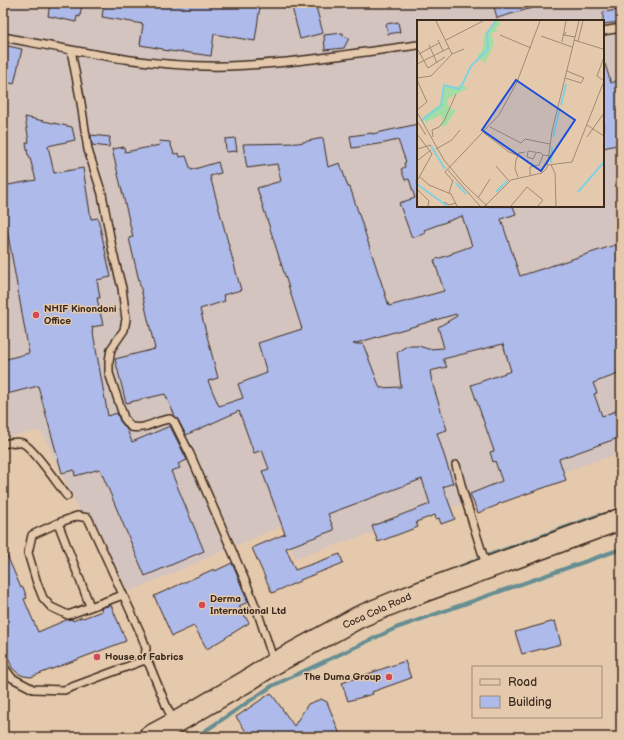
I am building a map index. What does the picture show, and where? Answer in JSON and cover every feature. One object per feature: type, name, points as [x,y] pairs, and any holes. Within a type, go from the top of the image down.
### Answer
[{"type":"main road","name":"Coca Cola Road","points":[[149,737],[275,663],[359,617],[621,518]]},
{"type":"lane","points":[[604,31],[621,28]]},
{"type":"lane","points":[[3,37],[71,50],[130,59],[176,64],[228,66],[288,62],[417,45]]},
{"type":"lane","points":[[71,50],[88,150],[102,194],[113,253],[122,288],[126,319],[124,330],[111,349],[109,373],[124,418],[131,427],[145,427],[164,419],[170,419],[174,422],[190,454],[247,585],[275,663]]},
{"type":"lane","points":[[3,444],[12,442],[22,443],[31,450],[67,496]]},
{"type":"lane","points":[[456,465],[487,568]]},
{"type":"lane","points":[[123,595],[68,615],[52,607],[43,598],[36,583],[28,553],[32,535],[77,516],[88,518],[141,634],[146,648],[145,660],[149,664],[175,723]]},
{"type":"lane","points":[[58,523],[90,606]]},
{"type":"lane","points":[[3,666],[12,678],[33,689],[64,690],[145,660]]},
{"type":"shaded area","points":[[3,3],[621,3],[621,453],[295,558],[282,526],[129,592],[78,508],[41,431],[3,437]]},
{"type":"building","points":[[50,3],[82,3],[80,17],[77,16],[76,22],[48,16]]},
{"type":"building","points":[[104,3],[239,3],[260,6],[255,41],[214,34],[211,56],[163,50],[140,45],[143,24],[102,17]]},
{"type":"building","points":[[291,3],[315,3],[323,33],[300,39]]},
{"type":"building","points":[[493,3],[538,3],[539,6],[497,18]]},
{"type":"building","points":[[619,10],[621,22],[604,24],[603,12]]},
{"type":"building","points":[[398,22],[400,32],[388,34],[386,24]]},
{"type":"building","points":[[343,33],[343,36],[349,38],[344,48],[325,50],[324,35]]},
{"type":"building","points":[[3,45],[22,49],[14,84],[3,81]]},
{"type":"building","points":[[604,64],[611,83],[617,81],[618,83],[621,82],[621,144],[604,148]]},
{"type":"building","points":[[25,117],[72,127],[75,140],[48,146],[54,173],[83,168],[91,219],[98,218],[111,277],[97,280],[100,298],[97,298],[103,325],[92,327],[108,416],[117,413],[132,442],[170,426],[187,460],[178,464],[180,468],[171,471],[204,551],[145,576],[100,469],[75,476],[74,470],[62,473],[38,386],[3,395],[3,360],[29,353],[3,200],[3,186],[36,180],[28,155],[26,143],[29,142]]},
{"type":"building","points":[[417,124],[417,207],[513,207],[516,214],[501,219],[520,276],[621,243],[621,373],[593,383],[597,393],[594,394],[602,416],[621,409],[621,437],[559,459],[566,480],[498,504],[478,513],[470,494],[502,481],[495,461],[493,462],[490,452],[494,451],[471,385],[511,371],[503,344],[443,359],[447,367],[430,371],[447,430],[437,433],[453,483],[443,487],[455,519],[441,524],[439,518],[436,519],[435,515],[416,522],[418,527],[378,542],[372,526],[430,504],[422,479],[328,514],[334,530],[286,548],[295,570],[340,554],[343,563],[272,593],[252,548],[285,534],[262,471],[269,469],[262,450],[254,453],[239,411],[186,435],[165,394],[126,403],[115,359],[155,349],[129,238],[133,237],[112,149],[124,147],[125,152],[160,145],[159,141],[170,142],[174,154],[179,153],[180,157],[186,156],[191,170],[218,162],[221,173],[210,176],[241,290],[223,295],[225,301],[200,309],[218,378],[208,381],[219,406],[243,398],[238,384],[267,373],[258,343],[302,329],[257,188],[281,181],[277,164],[247,168],[243,144],[298,143],[323,138],[328,167],[340,163],[348,187],[350,187],[389,306],[444,291],[434,260],[472,246],[462,216],[424,230],[426,233],[412,238],[399,203],[415,198],[409,179],[405,180],[401,169],[405,167],[404,163],[406,162],[398,140],[352,148],[350,136]],"holes":[[[456,314],[457,316],[438,327],[444,348],[428,349],[419,346],[407,346],[397,352],[401,387],[380,388],[363,344],[353,344]]]},
{"type":"building","points":[[91,135],[110,137],[109,147],[92,145]]},
{"type":"building","points":[[235,138],[237,151],[226,152],[225,139]]},
{"type":"building","points":[[3,546],[21,588],[23,587],[27,598],[24,599],[38,632],[66,620],[72,619],[73,621],[102,611],[101,608],[111,605],[126,641],[31,677],[19,674],[12,668],[3,644]]},
{"type":"building","points":[[232,563],[248,602],[239,606],[249,623],[207,649],[194,626],[172,636],[154,596],[214,569],[215,571]]},
{"type":"building","points":[[555,621],[561,644],[522,654],[515,632]]},
{"type":"building","points":[[405,661],[411,678],[372,692],[373,694],[348,701],[342,683]]},
{"type":"building","points":[[271,693],[294,726],[308,704],[321,699],[327,702],[341,737],[250,737],[236,717]]},
{"type":"waterway","points":[[457,568],[600,515]]},
{"type":"waterway","points":[[196,737],[272,686],[396,628],[621,549]]},
{"type":"waterway","points":[[135,737],[144,732]]},
{"type":"place","name":"NHIF Kinondoni Office","points":[[36,315]]},
{"type":"place","name":"Derma International Ltd","points":[[202,605]]},
{"type":"place","name":"House of Fabrics","points":[[97,657]]},
{"type":"place","name":"The Duma Group","points":[[389,677]]}]
